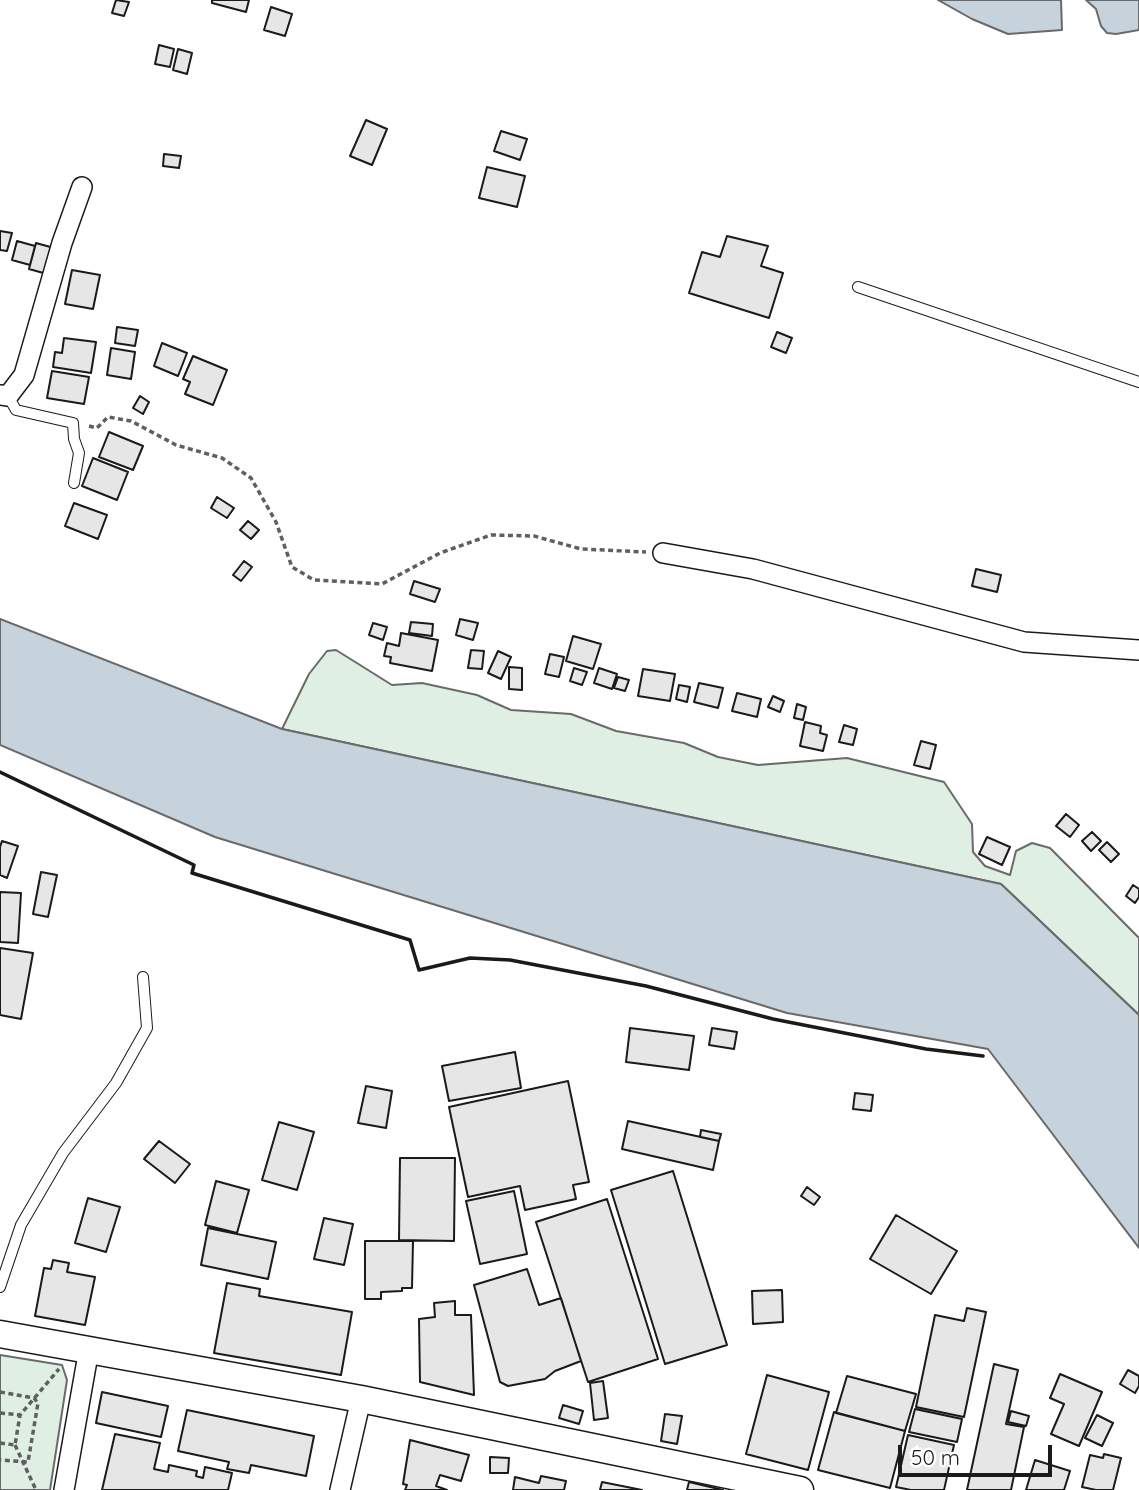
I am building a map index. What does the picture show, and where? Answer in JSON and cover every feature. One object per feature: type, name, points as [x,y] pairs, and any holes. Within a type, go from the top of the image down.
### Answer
[{"type":"main road","points":[[0,1334],[361,1399],[800,1490]]},
{"type":"street","points":[[4,396],[24,375],[62,243],[82,187]]},
{"type":"street","points":[[663,553],[753,569],[1024,642],[1139,650]]},
{"type":"street","points":[[64,1490],[83,1348]]},
{"type":"street","points":[[340,1490],[361,1399]]},
{"type":"lane","points":[[858,287],[1139,382]]},
{"type":"lane","points":[[4,396],[16,410],[73,423],[74,439],[79,453],[74,483]]},
{"type":"lane","points":[[0,1287],[21,1225],[62,1153],[116,1083],[146,1028],[143,977]]},
{"type":"path","points":[[73,423],[97,428],[108,417],[131,421],[176,445],[222,458],[251,478],[276,522],[292,567],[314,580],[382,584],[440,553],[491,535],[534,536],[582,550],[663,553]]},
{"type":"path","points":[[36,1490],[15,1445],[20,1415],[83,1348]]},
{"type":"path","points":[[0,1392],[34,1398]]},
{"type":"path","points":[[0,1460],[28,1462],[37,1403],[34,1398]]},
{"type":"path","points":[[0,1413],[20,1415]]},
{"type":"path","points":[[0,1443],[15,1445]]},
{"type":"green space","points":[[336,650],[392,685],[422,683],[477,695],[511,710],[571,714],[616,731],[684,743],[718,757],[758,765],[847,758],[944,782],[972,824],[973,852],[985,866],[1010,875],[1016,851],[1032,843],[1050,848],[1139,938],[1139,1015],[1001,884],[282,729],[309,674],[327,651]]},
{"type":"green space","points":[[0,1355],[62,1365],[67,1380],[50,1490],[0,1490]]},
{"type":"shaded area","points":[[938,0],[1061,0],[1062,30],[1008,34],[972,19]]},
{"type":"shaded area","points":[[1086,0],[1139,0],[1139,30],[1107,33],[1101,26],[1096,9]]},
{"type":"shaded area","points":[[0,619],[282,729],[1001,884],[1139,1015],[1139,1248],[988,1049],[787,1013],[215,837],[0,745]]},
{"type":"building","points":[[116,0],[129,2],[124,16],[112,13]]},
{"type":"building","points":[[212,0],[249,0],[246,12],[212,3]]},
{"type":"building","points":[[271,7],[292,14],[285,36],[264,30]]},
{"type":"building","points":[[159,45],[174,49],[170,67],[155,64]]},
{"type":"building","points":[[178,49],[192,53],[187,74],[173,70]]},
{"type":"building","points":[[366,120],[387,129],[372,165],[350,156]]},
{"type":"building","points":[[501,131],[527,139],[520,160],[494,151]]},
{"type":"building","points":[[164,154],[181,156],[179,168],[163,166]]},
{"type":"building","points":[[487,167],[525,176],[517,207],[479,198]]},
{"type":"building","points":[[0,231],[12,233],[7,251],[0,250]]},
{"type":"building","points":[[727,236],[768,246],[761,266],[783,273],[769,318],[689,293],[702,252],[720,257]]},
{"type":"building","points":[[17,241],[35,246],[30,265],[12,260]]},
{"type":"building","points":[[36,243],[54,248],[47,274],[29,269]]},
{"type":"building","points":[[72,270],[100,275],[93,309],[65,304]]},
{"type":"building","points":[[117,327],[138,330],[135,346],[115,343]]},
{"type":"building","points":[[777,332],[792,338],[786,353],[771,347]]},
{"type":"building","points":[[64,338],[96,342],[91,373],[53,367],[55,352],[62,353]]},
{"type":"building","points":[[162,343],[187,353],[178,376],[154,366]]},
{"type":"building","points":[[111,348],[135,352],[131,379],[107,375]]},
{"type":"building","points":[[193,356],[227,370],[213,405],[185,394],[190,382],[183,379]]},
{"type":"building","points":[[52,371],[89,377],[84,404],[47,398]]},
{"type":"building","points":[[140,396],[149,402],[143,414],[133,408]]},
{"type":"building","points":[[109,432],[143,446],[133,470],[99,457]]},
{"type":"building","points":[[93,458],[128,472],[117,500],[82,486]]},
{"type":"building","points":[[217,497],[234,508],[227,518],[211,508]]},
{"type":"building","points":[[74,503],[107,515],[98,539],[65,526]]},
{"type":"building","points":[[248,521],[259,530],[251,539],[240,530]]},
{"type":"building","points":[[244,561],[252,567],[241,581],[233,575]]},
{"type":"building","points":[[976,569],[1001,575],[997,592],[972,586]]},
{"type":"building","points":[[414,581],[440,589],[435,602],[410,594]]},
{"type":"building","points":[[460,619],[478,623],[473,640],[456,635]]},
{"type":"building","points":[[411,622],[433,624],[432,636],[409,633]]},
{"type":"building","points":[[373,623],[387,627],[383,640],[369,635]]},
{"type":"building","points":[[401,633],[438,640],[432,671],[390,663],[391,657],[384,656],[387,643],[399,646]]},
{"type":"building","points":[[573,636],[601,644],[593,669],[566,661]]},
{"type":"building","points":[[471,650],[484,651],[482,669],[468,668]]},
{"type":"building","points":[[498,651],[511,657],[501,679],[488,673]]},
{"type":"building","points":[[550,654],[564,657],[559,677],[545,674]]},
{"type":"building","points":[[509,667],[522,668],[522,690],[509,689]]},
{"type":"building","points":[[574,668],[587,672],[582,685],[570,681]]},
{"type":"building","points":[[599,668],[617,674],[612,689],[594,683]]},
{"type":"building","points":[[643,669],[675,674],[670,701],[638,696]]},
{"type":"building","points":[[618,677],[629,680],[625,691],[614,688]]},
{"type":"building","points":[[699,683],[723,688],[718,708],[694,702]]},
{"type":"building","points":[[679,685],[690,687],[687,702],[676,699]]},
{"type":"building","points":[[737,693],[761,699],[757,717],[732,711]]},
{"type":"building","points":[[773,696],[784,701],[780,712],[768,707]]},
{"type":"building","points":[[797,704],[806,707],[803,720],[794,718]]},
{"type":"building","points":[[805,722],[821,726],[820,733],[827,735],[823,751],[800,746]]},
{"type":"building","points":[[844,725],[857,729],[853,745],[839,742]]},
{"type":"building","points":[[921,741],[936,745],[930,769],[914,765]]},
{"type":"building","points":[[1066,814],[1079,825],[1070,837],[1056,826]]},
{"type":"building","points":[[1092,832],[1101,841],[1091,851],[1082,841]]},
{"type":"building","points":[[987,837],[1010,847],[1002,865],[979,854]]},
{"type":"building","points":[[2,841],[18,846],[7,878],[0,875]]},
{"type":"building","points":[[1107,842],[1119,854],[1111,862],[1099,850]]},
{"type":"building","points":[[41,872],[57,875],[48,917],[33,914]]},
{"type":"building","points":[[1133,885],[1139,889],[1139,897],[1135,903],[1126,896]]},
{"type":"building","points":[[0,892],[21,893],[18,943],[0,942]]},
{"type":"building","points":[[0,948],[33,953],[21,1019],[0,1015]]},
{"type":"building","points":[[630,1028],[694,1036],[689,1070],[626,1062]]},
{"type":"building","points":[[712,1028],[737,1032],[734,1049],[709,1045]]},
{"type":"building","points":[[515,1052],[521,1088],[449,1101],[442,1066]]},
{"type":"building","points":[[568,1081],[589,1182],[573,1185],[576,1199],[525,1210],[520,1186],[468,1197],[449,1107]]},
{"type":"building","points":[[366,1086],[392,1091],[386,1128],[358,1123]]},
{"type":"building","points":[[855,1093],[873,1095],[871,1111],[853,1109]]},
{"type":"building","points":[[628,1121],[719,1141],[713,1170],[622,1149]]},
{"type":"building","points":[[279,1122],[314,1132],[297,1190],[262,1180]]},
{"type":"building","points":[[701,1130],[721,1134],[719,1141],[700,1137]]},
{"type":"building","points":[[159,1141],[190,1164],[175,1183],[144,1159]]},
{"type":"building","points":[[400,1158],[455,1158],[454,1241],[399,1240]]},
{"type":"building","points":[[673,1171],[727,1345],[665,1364],[611,1190]]},
{"type":"building","points":[[216,1181],[249,1190],[237,1233],[205,1225]]},
{"type":"building","points":[[807,1187],[820,1197],[814,1205],[801,1196]]},
{"type":"building","points":[[514,1191],[527,1254],[480,1264],[466,1201]]},
{"type":"building","points":[[88,1198],[120,1207],[106,1252],[75,1243]]},
{"type":"building","points":[[607,1199],[658,1359],[588,1382],[536,1222]]},
{"type":"building","points":[[896,1215],[957,1251],[931,1294],[870,1259]]},
{"type":"building","points":[[324,1218],[353,1224],[344,1265],[314,1259]]},
{"type":"building","points":[[208,1228],[276,1242],[268,1279],[201,1265]]},
{"type":"building","points":[[365,1241],[413,1241],[412,1288],[381,1292],[381,1299],[365,1299]]},
{"type":"building","points":[[53,1260],[69,1263],[67,1272],[95,1277],[85,1325],[35,1316],[44,1268],[51,1269]]},
{"type":"building","points":[[527,1269],[539,1305],[561,1298],[581,1361],[555,1371],[545,1379],[508,1386],[500,1382],[474,1285]]},
{"type":"building","points":[[227,1283],[260,1289],[259,1296],[352,1312],[341,1375],[214,1353]]},
{"type":"building","points":[[782,1290],[783,1322],[753,1324],[752,1291]]},
{"type":"building","points":[[455,1301],[455,1315],[471,1315],[474,1395],[420,1382],[419,1319],[435,1317],[434,1303]]},
{"type":"building","points":[[967,1308],[986,1312],[964,1417],[916,1407],[935,1315],[964,1321]]},
{"type":"building","points":[[994,1364],[1018,1370],[1006,1424],[1024,1427],[1011,1490],[967,1490]]},
{"type":"building","points":[[1128,1370],[1139,1376],[1139,1386],[1135,1393],[1120,1384]]},
{"type":"building","points":[[1060,1374],[1102,1392],[1079,1446],[1051,1434],[1064,1404],[1050,1398]]},
{"type":"building","points":[[767,1375],[829,1392],[808,1470],[746,1454]]},
{"type":"building","points":[[847,1376],[916,1394],[905,1431],[836,1413]]},
{"type":"building","points":[[603,1381],[608,1418],[594,1420],[590,1383]]},
{"type":"building","points":[[102,1392],[168,1406],[161,1437],[96,1423]]},
{"type":"building","points":[[563,1405],[583,1411],[579,1424],[559,1418]]},
{"type":"building","points":[[915,1409],[962,1419],[957,1442],[909,1432]]},
{"type":"building","points":[[187,1410],[314,1436],[306,1476],[251,1465],[249,1473],[227,1469],[229,1462],[178,1451]]},
{"type":"building","points":[[1011,1411],[1029,1416],[1026,1426],[1008,1422]]},
{"type":"building","points":[[834,1412],[905,1431],[890,1488],[818,1470]]},
{"type":"building","points":[[665,1414],[682,1416],[677,1444],[661,1441]]},
{"type":"building","points":[[1097,1415],[1113,1423],[1102,1446],[1085,1438]]},
{"type":"building","points":[[115,1434],[160,1443],[154,1469],[168,1472],[169,1465],[197,1471],[196,1476],[203,1478],[205,1467],[232,1473],[228,1490],[102,1490]]},
{"type":"building","points":[[908,1435],[954,1445],[944,1490],[896,1487]]},
{"type":"building","points":[[410,1440],[469,1455],[461,1481],[440,1475],[436,1486],[447,1490],[405,1490],[407,1485],[403,1484]]},
{"type":"building","points":[[1104,1454],[1121,1458],[1113,1490],[1082,1487],[1090,1455],[1103,1458]]},
{"type":"building","points":[[490,1457],[509,1458],[508,1473],[490,1473]]},
{"type":"building","points":[[1035,1460],[1070,1471],[1064,1490],[1026,1490]]},
{"type":"building","points":[[541,1476],[566,1481],[564,1490],[513,1490],[515,1477],[539,1483]]},
{"type":"building","points":[[602,1482],[642,1490],[600,1490]]},
{"type":"building","points":[[689,1482],[723,1490],[687,1490]]},
{"type":"wall","points":[[0,772],[194,865],[192,873],[410,940],[419,970],[470,958],[510,960],[646,986],[773,1019],[926,1049],[983,1056]]}]
